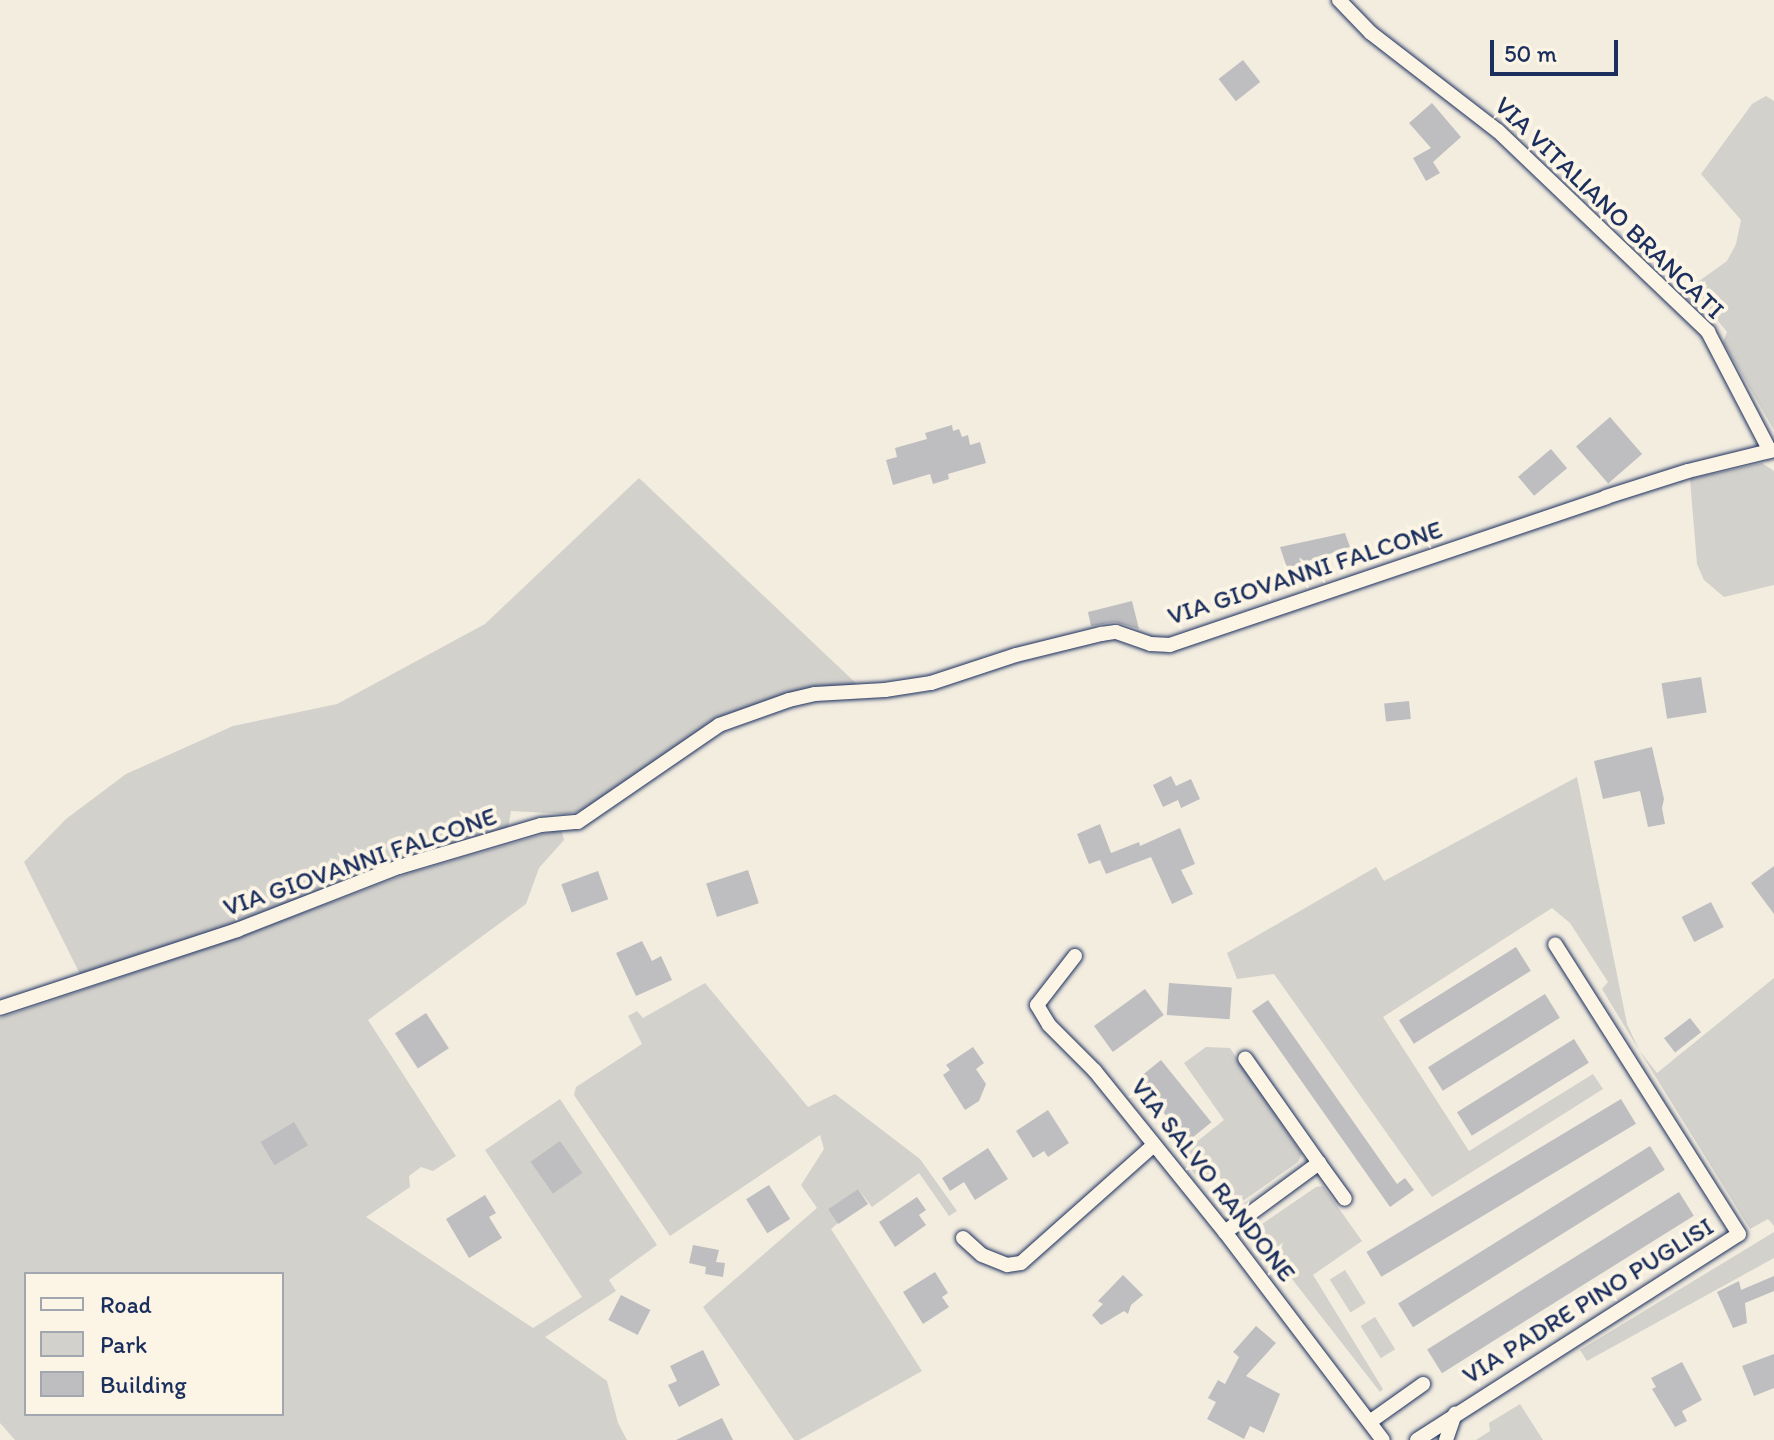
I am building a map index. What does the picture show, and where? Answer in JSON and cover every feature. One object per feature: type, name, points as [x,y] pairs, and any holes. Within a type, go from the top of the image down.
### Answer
[{"type":"street","name":"VIA VITALIANO BRANCATI","points":[[1339,0],[1371,33],[1498,131],[1708,332],[1772,450]]},
{"type":"street","name":"VIA GIOVANNI FALCONE","points":[[0,1008],[182,950],[399,867],[541,825],[578,822],[719,725],[789,700],[931,683],[1016,655],[1101,634],[1116,632],[1151,644],[1183,642],[1606,497],[1772,450]]},
{"type":"street","name":"VIA PADRE PINO PUGLISI","points":[[1417,1440],[1739,1234],[1555,944]]},
{"type":"street","name":"VIA SALVO RANDONE","points":[[1075,956],[1037,1005],[1049,1025],[1095,1071],[1225,1232],[1383,1440]]},
{"type":"street","points":[[1245,1058],[1345,1199]]},
{"type":"street","points":[[963,1238],[982,1255],[1007,1265],[1021,1263],[1154,1145]]},
{"type":"street","points":[[1225,1232],[1319,1163]]},
{"type":"street","points":[[1371,1421],[1423,1384]]},
{"type":"street","points":[[1446,1440],[1455,1414]]},
{"type":"green space","points":[[1766,96],[1774,101],[1774,430],[1723,342],[1727,332],[1718,321],[1711,322],[1681,294],[1727,261],[1736,244],[1741,220],[1701,174],[1752,104]]},
{"type":"green space","points":[[1762,463],[1774,471],[1774,585],[1724,597],[1704,580],[1697,564],[1690,479]]},
{"type":"green space","points":[[639,478],[860,687],[818,687],[718,717],[583,810],[566,814],[511,811],[508,828],[82,978],[24,862],[66,819],[126,774],[233,726],[337,704],[485,624]]},
{"type":"green space","points":[[1577,777],[1627,1024],[1639,1050],[1602,989],[1608,982],[1570,923],[1552,908],[1383,1017],[1469,1151],[1593,1074],[1603,1089],[1432,1197],[1274,974],[1237,979],[1227,953],[1376,867],[1384,881]]},
{"type":"green space","points":[[561,829],[564,840],[539,868],[526,904],[368,1020],[456,1156],[433,1171],[421,1167],[409,1176],[410,1187],[366,1217],[533,1328],[582,1297],[485,1150],[560,1099],[657,1245],[609,1280],[616,1291],[545,1337],[607,1381],[618,1423],[627,1440],[15,1440],[0,1423],[0,1018],[234,939],[407,874]]},
{"type":"green space","points":[[1774,978],[1774,1226],[1768,1219],[1750,1229],[1639,1050],[1657,1073]]},
{"type":"green space","points":[[705,983],[808,1107],[835,1094],[920,1159],[957,1211],[949,1216],[919,1173],[872,1207],[858,1189],[829,1209],[838,1223],[831,1229],[922,1371],[799,1440],[794,1440],[703,1307],[817,1208],[801,1185],[824,1149],[820,1135],[670,1236],[574,1095],[576,1087],[642,1044],[628,1016],[637,1011],[643,1018]]},
{"type":"green space","points":[[1206,1047],[1230,1048],[1302,1154],[1298,1162],[1240,1203],[1216,1172],[1201,1182],[1180,1155],[1224,1120],[1184,1063]]},
{"type":"green space","points":[[1323,1186],[1362,1241],[1313,1275],[1383,1389],[1380,1392],[1292,1279],[1295,1275],[1259,1226],[1316,1187]]},
{"type":"green space","points":[[1774,1232],[1774,1258],[1587,1361],[1580,1350]]},
{"type":"green space","points":[[1345,1270],[1366,1303],[1350,1313],[1330,1280]]},
{"type":"green space","points":[[1375,1317],[1395,1349],[1381,1358],[1361,1326]]},
{"type":"green space","points":[[1520,1404],[1543,1440],[1476,1440],[1490,1431],[1489,1423]]},
{"type":"building","points":[[1243,60],[1260,82],[1236,101],[1219,79]]},
{"type":"building","points":[[1432,103],[1461,137],[1433,162],[1440,173],[1426,181],[1413,158],[1431,148],[1409,123]]},
{"type":"building","points":[[1610,417],[1642,454],[1608,484],[1576,447]]},
{"type":"building","points":[[952,425],[953,431],[959,429],[962,437],[968,435],[970,445],[980,442],[986,463],[948,474],[949,479],[933,484],[930,474],[893,485],[886,460],[897,457],[895,448],[927,439],[925,433]]},
{"type":"building","points":[[1551,449],[1567,468],[1534,496],[1518,477]]},
{"type":"building","points":[[1345,533],[1350,547],[1287,568],[1280,547]]},
{"type":"building","points":[[1132,601],[1139,629],[1115,622],[1091,626],[1088,612]]},
{"type":"building","points":[[1701,677],[1707,713],[1667,719],[1661,683]]},
{"type":"building","points":[[1409,701],[1411,719],[1386,722],[1384,704]]},
{"type":"building","points":[[1652,747],[1664,799],[1665,824],[1648,827],[1640,791],[1603,799],[1594,761]]},
{"type":"building","points":[[1171,776],[1176,786],[1191,779],[1200,799],[1181,808],[1178,800],[1163,807],[1153,785]]},
{"type":"building","points":[[1100,824],[1111,853],[1139,842],[1140,846],[1180,828],[1195,864],[1181,870],[1193,894],[1172,904],[1151,857],[1106,874],[1100,860],[1089,864],[1077,834]]},
{"type":"building","points":[[1774,866],[1774,914],[1751,883]]},
{"type":"building","points":[[748,870],[759,903],[717,917],[706,884]]},
{"type":"building","points":[[598,871],[608,899],[572,913],[561,884]]},
{"type":"building","points":[[1711,902],[1724,927],[1694,942],[1682,917]]},
{"type":"building","points":[[642,941],[652,961],[661,956],[672,980],[636,996],[616,953]]},
{"type":"building","points":[[1516,947],[1531,971],[1414,1044],[1399,1020]]},
{"type":"building","points":[[1169,983],[1232,987],[1230,1019],[1167,1015]]},
{"type":"building","points":[[1145,989],[1164,1015],[1113,1052],[1094,1026]]},
{"type":"building","points":[[1545,994],[1560,1018],[1443,1091],[1428,1067]]},
{"type":"building","points":[[1268,1000],[1397,1184],[1405,1178],[1414,1190],[1390,1207],[1252,1011]]},
{"type":"building","points":[[426,1013],[449,1048],[418,1068],[395,1033]]},
{"type":"building","points":[[1690,1018],[1701,1032],[1675,1053],[1664,1038]]},
{"type":"building","points":[[1574,1039],[1589,1063],[1472,1136],[1457,1112]]},
{"type":"building","points":[[973,1047],[984,1063],[976,1069],[986,1084],[979,1101],[965,1110],[943,1075],[950,1070],[946,1065]]},
{"type":"building","points":[[1161,1060],[1211,1122],[1187,1142],[1137,1080]]},
{"type":"building","points":[[1621,1099],[1636,1124],[1381,1277],[1366,1252]]},
{"type":"building","points":[[1048,1110],[1069,1143],[1048,1157],[1044,1151],[1033,1158],[1016,1131]]},
{"type":"building","points":[[294,1122],[308,1145],[274,1165],[261,1142]]},
{"type":"building","points":[[560,1141],[582,1173],[553,1194],[531,1162]]},
{"type":"building","points":[[1650,1146],[1665,1170],[1413,1327],[1398,1303]]},
{"type":"building","points":[[988,1148],[1008,1179],[975,1200],[964,1182],[950,1191],[942,1178]]},
{"type":"building","points":[[769,1185],[790,1219],[767,1233],[746,1199]]},
{"type":"building","points":[[858,1189],[868,1204],[838,1224],[828,1209]]},
{"type":"building","points":[[1679,1192],[1694,1216],[1442,1373],[1427,1349]]},
{"type":"building","points":[[485,1195],[496,1213],[489,1217],[502,1238],[469,1258],[446,1219]]},
{"type":"building","points":[[917,1197],[926,1210],[919,1215],[926,1225],[895,1247],[879,1222]]},
{"type":"building","points":[[693,1245],[719,1250],[716,1262],[725,1263],[723,1277],[705,1274],[706,1267],[689,1263]]},
{"type":"building","points":[[935,1272],[948,1293],[942,1297],[949,1307],[923,1324],[903,1292]]},
{"type":"building","points":[[1123,1275],[1143,1295],[1131,1305],[1128,1314],[1124,1311],[1101,1325],[1092,1315],[1103,1304],[1098,1301]]},
{"type":"building","points":[[1774,1276],[1774,1291],[1745,1303],[1747,1323],[1733,1328],[1717,1292],[1739,1281],[1741,1290]]},
{"type":"building","points":[[621,1295],[650,1310],[638,1335],[608,1320]]},
{"type":"building","points":[[1256,1326],[1276,1343],[1246,1376],[1280,1394],[1264,1433],[1250,1426],[1244,1439],[1207,1419],[1216,1402],[1208,1398],[1218,1380],[1225,1384],[1239,1357],[1233,1352]]},
{"type":"building","points":[[703,1350],[720,1385],[679,1407],[668,1385],[677,1381],[670,1366]]},
{"type":"building","points":[[1774,1354],[1774,1388],[1754,1396],[1742,1366]]},
{"type":"building","points":[[1682,1362],[1702,1400],[1682,1411],[1687,1421],[1675,1427],[1652,1389],[1656,1387],[1651,1378]]},
{"type":"building","points":[[722,1418],[733,1440],[676,1440]]}]
